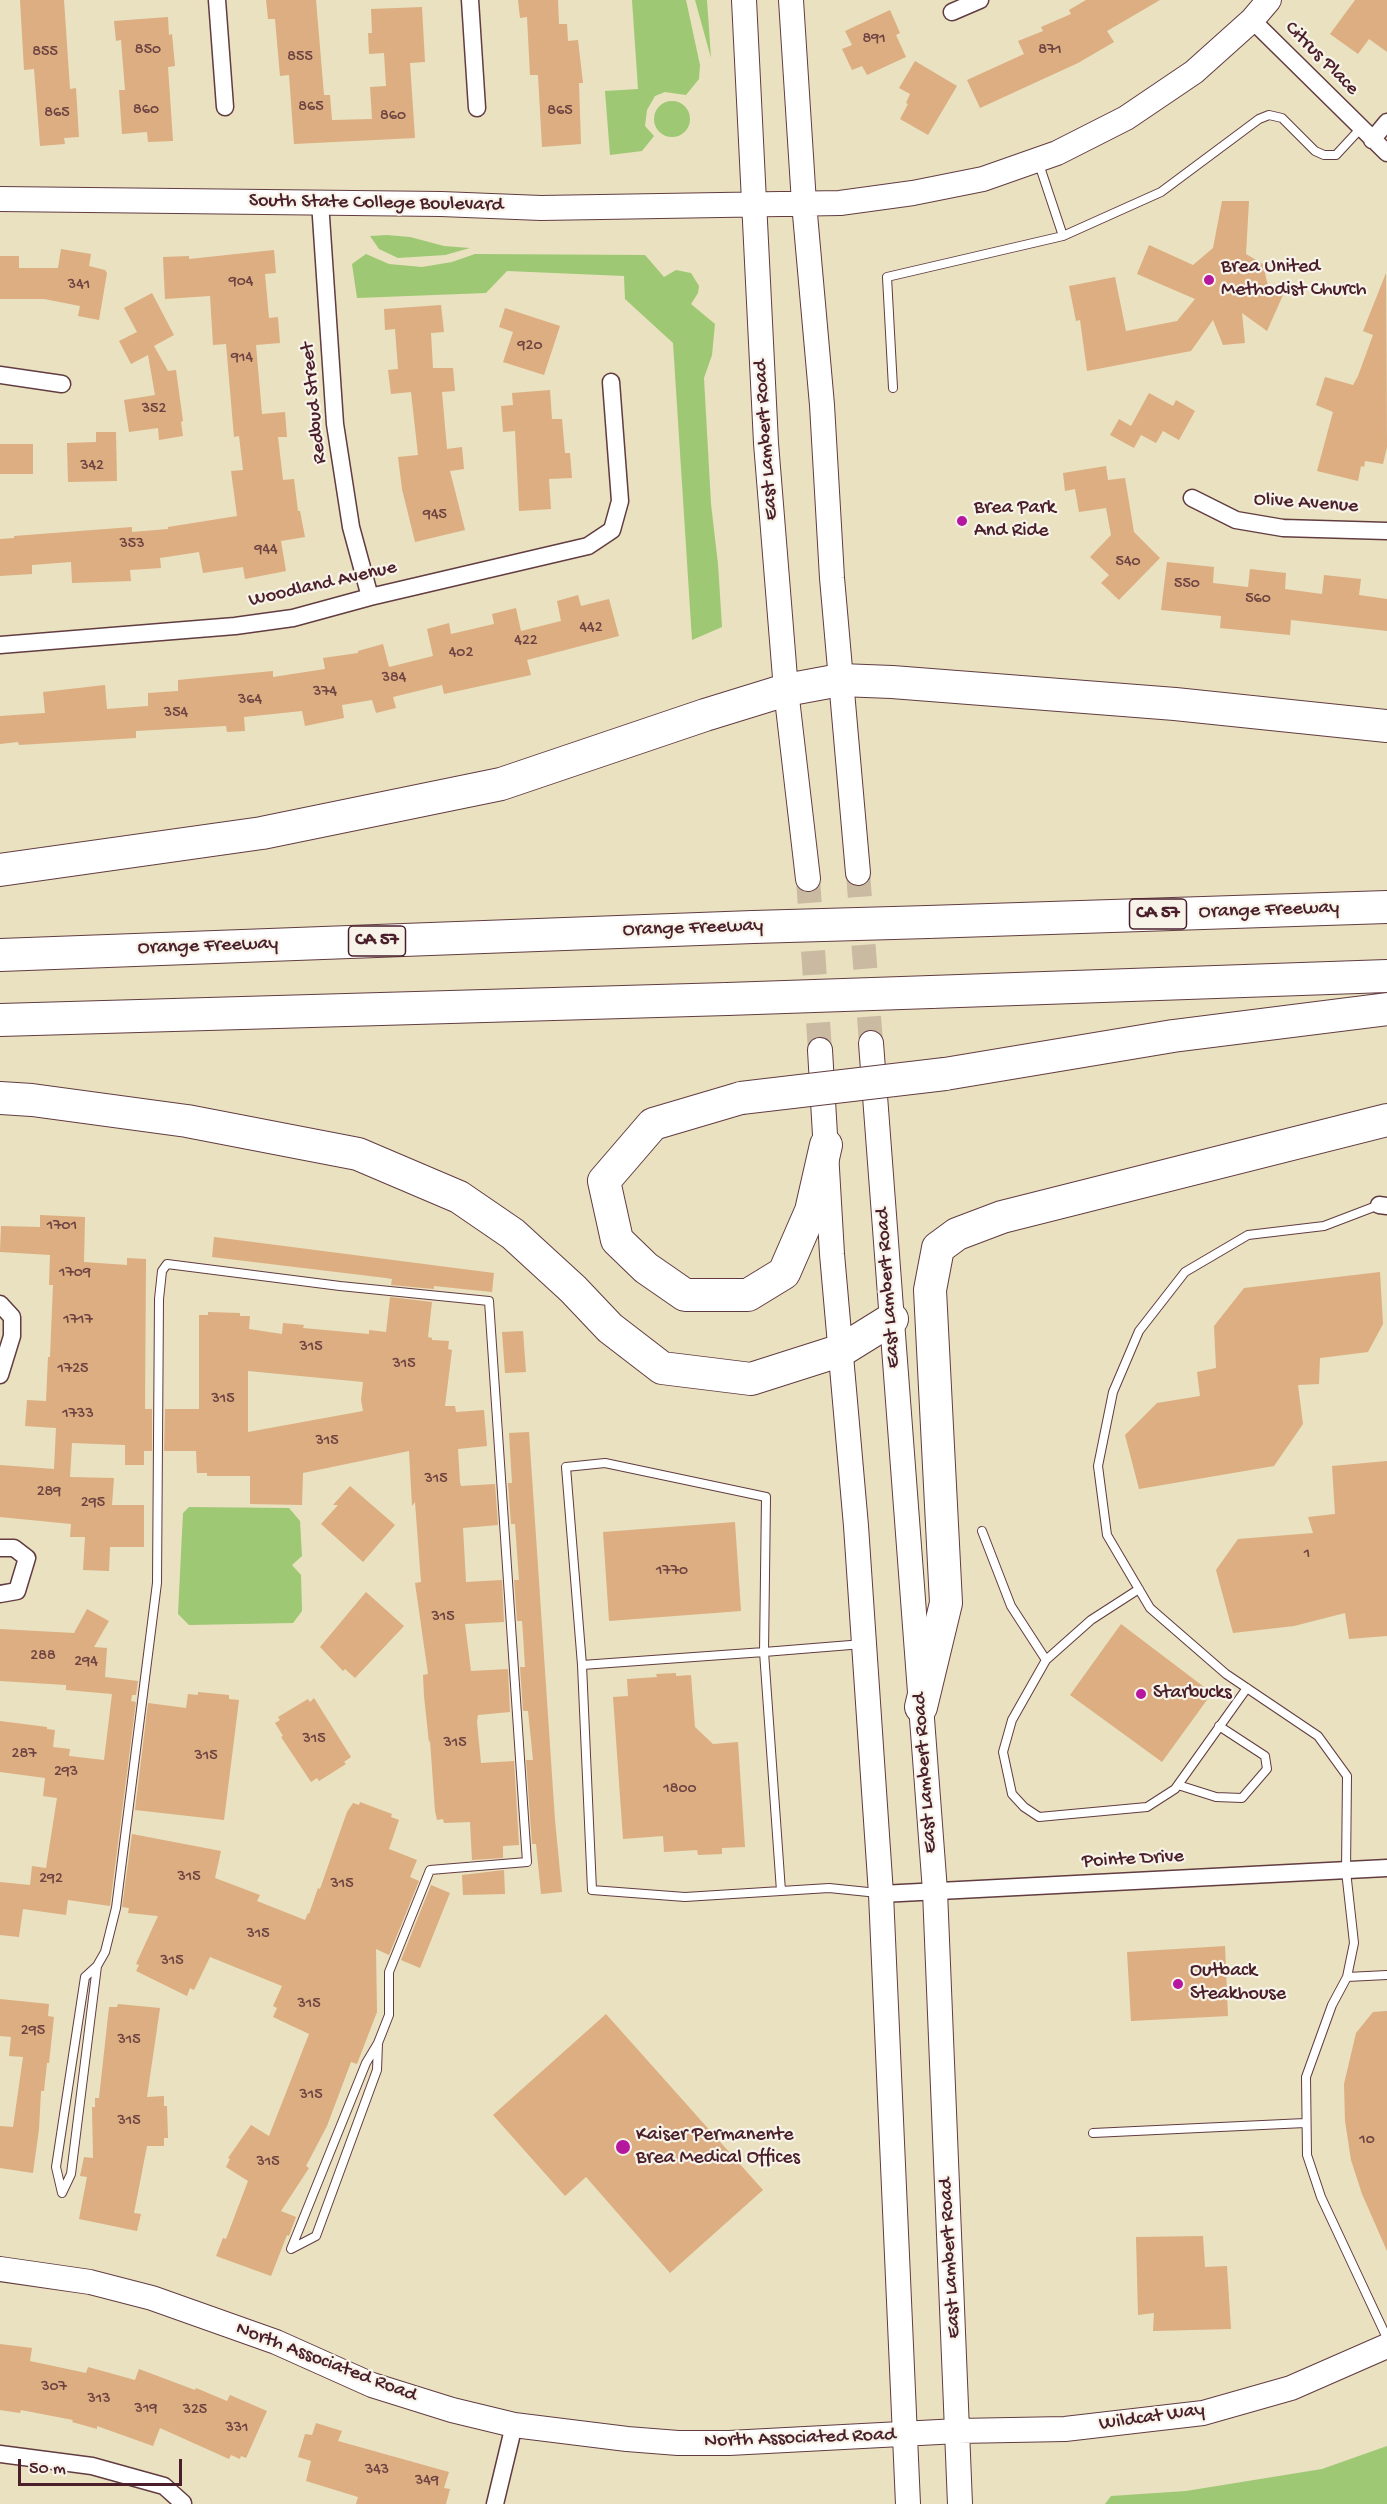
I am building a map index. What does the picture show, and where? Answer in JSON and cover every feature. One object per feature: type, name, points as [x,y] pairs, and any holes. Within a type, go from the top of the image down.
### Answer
[{"type":"highway","points":[[0,870],[262,833],[501,783],[786,690],[840,680],[892,681],[1164,703],[1387,726]]},
{"type":"highway","name":"Orange Freeway","points":[[0,955],[753,927],[1387,907]]},
{"type":"highway","points":[[0,1020],[727,999],[1387,976]]},
{"type":"highway","points":[[825,1145],[811,1211],[784,1273],[748,1295],[685,1295],[646,1268],[617,1240],[604,1181],[653,1124],[741,1098],[945,1074],[1173,1036],[1387,1009]]},
{"type":"highway","points":[[0,1098],[32,1100],[187,1121],[358,1154],[459,1197],[513,1234],[573,1289],[610,1328],[662,1368],[751,1379],[842,1350],[892,1319]]},
{"type":"highway","points":[[921,1707],[946,1603],[930,1290],[938,1248],[957,1234],[1002,1217],[1387,1120]]},
{"type":"main road","name":"East Lambert Road","points":[[744,0],[766,443],[786,690],[808,879]]},
{"type":"main road","points":[[790,0],[804,203],[822,405],[840,680],[858,873]]},
{"type":"main road","name":"South State College Boulevard","points":[[0,199],[320,202],[541,208],[840,203],[914,194],[983,179],[1057,153],[1126,118],[1194,72],[1252,20],[1269,0]]},
{"type":"main road","name":"East Lambert Road","points":[[871,1043],[935,1890],[960,2504]]},
{"type":"main road","points":[[820,1050],[832,1254],[842,1350],[881,1894],[908,2504]]},
{"type":"main road","name":"North Associated Road","points":[[0,2269],[90,2282],[152,2298],[276,2342],[372,2385],[452,2410],[514,2424],[627,2439],[678,2443],[906,2435]]},
{"type":"main road","name":"Wildcat Way","points":[[906,2435],[958,2431],[1065,2429],[1203,2412],[1291,2388],[1387,2346]]},
{"type":"street","points":[[217,0],[225,107]]},
{"type":"street","points":[[470,0],[477,108]]},
{"type":"street","points":[[952,12],[980,0]]},
{"type":"street","name":"Citrus Place","points":[[1252,20],[1387,153]]},
{"type":"street","points":[[1367,134],[1387,122]]},
{"type":"street","name":"Redbud Street","points":[[320,202],[335,423],[351,527],[370,597]]},
{"type":"street","points":[[0,375],[62,384]]},
{"type":"street","name":"Woodland Avenue","points":[[0,645],[235,626],[293,618],[370,597],[588,546],[612,530],[620,501],[611,382]]},
{"type":"street","name":"Olive Avenue","points":[[1192,498],[1236,520],[1282,528],[1387,531]]},
{"type":"street","points":[[0,1304],[12,1317],[12,1336],[4,1348],[0,1375]]},
{"type":"street","points":[[0,1548],[14,1548],[27,1558],[17,1591],[0,1594]]},
{"type":"street","name":"Pointe Drive","points":[[881,1894],[1387,1868]]},
{"type":"street","points":[[495,2504],[514,2424]]},
{"type":"street","points":[[0,2454],[92,2466],[164,2486],[183,2503]]},
{"type":"lane","points":[[893,388],[887,277],[1063,236],[1161,192],[1259,119],[1269,115],[1282,118],[1315,151],[1324,155],[1336,155],[1367,134]]},
{"type":"lane","points":[[1037,160],[1063,236]]},
{"type":"lane","points":[[1383,1206],[1324,1226],[1248,1234],[1185,1272],[1139,1331],[1113,1392],[1098,1466],[1107,1535],[1150,1608],[1226,1674],[1318,1736],[1347,1776],[1346,1871],[1354,1943],[1347,1977],[1332,2005],[1306,2077],[1307,2155],[1321,2197],[1387,2338]]},
{"type":"lane","points":[[97,1966],[71,2174],[62,2193],[56,2167],[86,1977],[97,1966],[105,1952],[116,1908],[157,1583],[159,1299],[162,1271],[167,1264],[340,1286],[489,1301],[527,1862],[430,1870],[389,1972],[388,2015],[378,2043],[366,2063],[291,2249],[316,2236],[377,2070],[378,2043]]},
{"type":"lane","points":[[781,1891],[764,1652],[766,1497],[605,1463],[566,1467],[582,1665],[592,1890],[685,1897],[781,1891],[829,1888],[881,1894]]},
{"type":"lane","points":[[982,1532],[1011,1606],[1046,1660]]},
{"type":"lane","points":[[1139,1589],[1091,1620],[1046,1660],[1012,1720],[1003,1752],[1012,1794],[1024,1807],[1039,1817],[1147,1807],[1178,1785],[1247,1688]]},
{"type":"lane","points":[[582,1665],[864,1644]]},
{"type":"lane","points":[[1178,1785],[1216,1797],[1242,1798],[1267,1769],[1265,1756],[1219,1726]]},
{"type":"lane","points":[[1347,1977],[1387,1975]]},
{"type":"lane","points":[[1093,2133],[1305,2123]]},
{"type":"green space","points":[[632,0],[686,0],[700,65],[699,79],[686,95],[665,92],[655,96],[647,110],[645,126],[654,136],[642,151],[610,155],[605,91],[638,89]]},
{"type":"green space","points":[[695,0],[707,0],[711,58]]},
{"type":"green space","points":[[672,101],[685,106],[690,119],[685,132],[672,137],[659,132],[654,119],[659,106]]},
{"type":"green space","points":[[370,236],[410,237],[444,246],[470,248],[445,255],[398,258],[379,249]]},
{"type":"green space","points":[[366,254],[389,264],[422,267],[452,262],[475,254],[645,255],[664,277],[676,270],[691,273],[699,286],[698,293],[691,304],[715,324],[712,355],[704,378],[711,504],[722,627],[692,640],[673,343],[625,299],[624,276],[507,271],[486,293],[357,298],[352,264]]},
{"type":"green space","points":[[189,1507],[289,1508],[300,1521],[302,1556],[292,1565],[301,1575],[302,1611],[293,1623],[189,1625],[178,1614],[183,1513]]},
{"type":"green space","points":[[1387,2446],[1387,2504],[1105,2504],[1111,2496],[1186,2491],[1322,2469]]},
{"type":"building","points":[[20,0],[64,0],[70,89],[76,88],[79,137],[64,138],[65,144],[40,146],[34,69],[24,70]]},
{"type":"building","points":[[266,0],[316,0],[324,95],[330,95],[332,120],[372,119],[370,87],[386,86],[384,53],[369,54],[368,33],[372,33],[371,9],[422,7],[425,62],[410,63],[415,138],[294,144],[289,75],[280,76],[275,19],[268,19]]},
{"type":"building","points":[[518,0],[558,0],[559,24],[567,24],[568,41],[578,40],[583,83],[579,83],[581,144],[542,147],[538,75],[530,75],[527,17],[520,18]]},
{"type":"building","points":[[1086,0],[1160,0],[1107,31],[1114,42],[1078,63],[980,108],[967,80],[1024,54],[1018,41],[1043,31],[1041,27],[1071,14],[1069,10]]},
{"type":"building","points":[[1355,0],[1387,0],[1387,52],[1369,39],[1358,54],[1330,34]]},
{"type":"building","points":[[890,10],[900,33],[896,35],[906,57],[867,75],[862,66],[852,70],[842,49],[852,45],[845,31]]},
{"type":"building","points":[[168,17],[175,66],[168,67],[173,141],[148,142],[147,132],[122,134],[119,90],[125,90],[121,40],[116,41],[114,21]]},
{"type":"building","points":[[915,61],[957,86],[928,135],[900,119],[908,104],[906,103],[910,94],[899,88]]},
{"type":"building","name":"Brea United Methodist Church","points":[[1222,201],[1249,201],[1246,254],[1263,264],[1268,286],[1283,295],[1267,331],[1242,313],[1245,343],[1223,345],[1213,320],[1191,351],[1087,371],[1080,320],[1076,321],[1069,286],[1115,277],[1126,331],[1177,321],[1195,299],[1137,274],[1149,245],[1193,265],[1213,248]]},
{"type":"building","points":[[61,249],[91,254],[89,266],[105,270],[107,273],[99,320],[78,316],[80,306],[44,299],[0,299],[0,256],[19,256],[19,268],[58,268]]},
{"type":"building","points":[[274,250],[276,273],[265,274],[269,318],[278,317],[280,343],[256,345],[262,414],[285,412],[287,437],[278,437],[283,480],[294,479],[298,511],[300,511],[305,537],[281,541],[286,571],[245,579],[243,567],[203,573],[199,552],[160,558],[161,568],[130,570],[131,581],[72,583],[71,562],[32,565],[32,574],[0,576],[0,539],[132,527],[132,532],[168,529],[168,527],[237,516],[231,471],[243,470],[239,436],[234,437],[226,344],[213,345],[210,296],[165,299],[163,257],[189,256],[189,259]]},
{"type":"building","points":[[1386,273],[1387,447],[1383,464],[1365,461],[1364,467],[1361,466],[1358,481],[1317,471],[1333,412],[1316,405],[1325,377],[1353,385],[1358,376],[1373,335],[1363,331]]},
{"type":"building","points":[[152,293],[174,335],[154,346],[168,371],[176,370],[183,421],[181,422],[183,436],[159,440],[158,428],[129,432],[124,400],[155,395],[148,355],[131,364],[119,341],[137,332],[124,308]]},
{"type":"building","points":[[441,305],[444,332],[431,333],[433,368],[453,368],[455,391],[442,392],[447,449],[462,447],[464,469],[450,471],[465,530],[415,542],[402,489],[398,457],[418,455],[411,392],[391,394],[388,370],[398,369],[395,329],[385,330],[384,309]]},
{"type":"building","points":[[505,308],[560,326],[544,375],[503,362],[513,332],[499,327]]},
{"type":"building","points":[[550,390],[552,419],[562,419],[565,453],[570,453],[572,478],[549,479],[551,509],[519,511],[515,431],[503,432],[501,406],[513,405],[512,393]]},
{"type":"building","points":[[1149,393],[1173,406],[1176,400],[1195,411],[1179,440],[1163,431],[1156,443],[1141,435],[1134,448],[1110,435],[1119,419],[1131,426]]},
{"type":"building","points":[[96,432],[116,432],[117,481],[68,482],[67,443],[96,442]]},
{"type":"building","points":[[0,444],[33,444],[33,474],[0,474]]},
{"type":"building","points":[[1106,466],[1108,480],[1125,478],[1134,532],[1160,558],[1119,600],[1101,583],[1109,575],[1090,557],[1111,535],[1106,508],[1079,512],[1075,489],[1065,491],[1063,473]]},
{"type":"building","points":[[1167,562],[1214,567],[1213,583],[1248,587],[1250,569],[1286,573],[1285,589],[1322,594],[1324,575],[1361,579],[1359,595],[1387,599],[1387,631],[1291,620],[1290,635],[1220,628],[1221,616],[1161,610]]},
{"type":"building","points":[[578,595],[581,606],[609,599],[619,636],[527,660],[531,675],[444,694],[442,685],[393,697],[396,708],[376,713],[372,700],[342,705],[344,718],[305,726],[302,711],[244,717],[245,731],[227,732],[226,726],[136,731],[136,738],[19,745],[18,742],[0,744],[0,716],[45,713],[43,692],[105,685],[107,709],[148,706],[148,693],[178,691],[178,680],[273,671],[273,677],[325,669],[323,658],[358,653],[358,651],[383,644],[389,667],[433,656],[427,629],[449,623],[451,634],[494,624],[492,614],[516,608],[521,631],[561,621],[557,601]]},
{"type":"building","points":[[40,1215],[85,1217],[84,1262],[127,1265],[127,1258],[146,1259],[145,1409],[152,1409],[152,1451],[144,1451],[144,1465],[125,1465],[125,1445],[72,1443],[70,1477],[114,1478],[112,1505],[144,1505],[144,1547],[110,1547],[109,1571],[83,1570],[85,1537],[70,1537],[71,1524],[0,1517],[0,1465],[54,1469],[56,1428],[25,1426],[27,1400],[46,1401],[53,1285],[49,1285],[50,1255],[0,1252],[1,1226],[40,1227]]},
{"type":"building","points":[[214,1237],[494,1273],[492,1292],[434,1286],[434,1289],[391,1285],[392,1279],[386,1278],[212,1257]]},
{"type":"building","points":[[1380,1272],[1383,1324],[1368,1352],[1320,1358],[1319,1384],[1298,1385],[1303,1424],[1274,1466],[1139,1489],[1125,1435],[1157,1403],[1200,1396],[1197,1372],[1216,1368],[1214,1326],[1244,1288]]},
{"type":"building","points":[[390,1297],[432,1302],[428,1337],[432,1340],[449,1341],[448,1349],[452,1350],[445,1406],[455,1406],[456,1412],[484,1410],[487,1446],[458,1449],[460,1482],[461,1486],[495,1484],[498,1525],[463,1528],[466,1582],[502,1580],[504,1622],[465,1624],[471,1671],[508,1669],[510,1712],[478,1715],[477,1722],[481,1763],[514,1761],[519,1845],[503,1846],[503,1858],[472,1860],[470,1822],[444,1823],[443,1819],[437,1820],[424,1696],[423,1675],[428,1674],[415,1583],[421,1582],[415,1502],[412,1506],[409,1451],[303,1473],[302,1505],[250,1504],[250,1476],[207,1476],[207,1473],[197,1473],[196,1451],[164,1451],[165,1409],[199,1409],[199,1315],[208,1315],[208,1312],[240,1313],[240,1316],[250,1316],[249,1329],[282,1334],[283,1323],[304,1325],[303,1328],[369,1334],[369,1330],[386,1332]],"holes":[[[248,1371],[363,1382],[361,1400],[363,1411],[248,1432]]]},
{"type":"building","points":[[523,1331],[526,1372],[505,1373],[502,1332]]},
{"type":"building","points":[[529,1432],[555,1820],[562,1892],[541,1894],[536,1844],[532,1844],[526,1760],[533,1760],[528,1711],[523,1711],[520,1667],[525,1667],[523,1634],[522,1621],[517,1621],[514,1580],[519,1580],[515,1524],[511,1524],[508,1483],[512,1483],[509,1433]]},
{"type":"building","points":[[1387,1461],[1387,1636],[1349,1639],[1345,1613],[1294,1626],[1233,1633],[1216,1570],[1238,1539],[1313,1533],[1308,1517],[1335,1514],[1332,1466]]},
{"type":"building","points":[[350,1486],[395,1525],[363,1562],[321,1524],[338,1505],[333,1505]]},
{"type":"building","points":[[735,1522],[741,1611],[609,1621],[603,1532]]},
{"type":"building","points":[[366,1592],[404,1626],[355,1678],[345,1669],[343,1671],[320,1647]]},
{"type":"building","points":[[87,1609],[109,1621],[94,1647],[107,1648],[105,1677],[138,1681],[136,1695],[132,1695],[131,1701],[136,1702],[110,1906],[68,1900],[66,1915],[23,1909],[19,1937],[0,1935],[0,1882],[30,1885],[32,1866],[46,1868],[57,1798],[43,1796],[45,1778],[0,1772],[0,1721],[55,1730],[53,1747],[70,1749],[69,1756],[104,1760],[112,1694],[66,1690],[66,1685],[0,1681],[0,1629],[74,1633]]},
{"type":"building","name":"Starbucks","points":[[1121,1624],[1212,1693],[1162,1762],[1070,1695]]},
{"type":"building","points":[[676,1673],[676,1676],[691,1675],[695,1727],[713,1744],[738,1742],[745,1847],[722,1848],[722,1854],[698,1855],[697,1850],[664,1852],[663,1836],[623,1839],[613,1697],[628,1696],[627,1679]]},
{"type":"building","points":[[198,1692],[229,1695],[229,1699],[239,1700],[224,1820],[135,1810],[148,1703],[186,1708],[188,1694],[198,1695]]},
{"type":"building","points":[[314,1698],[351,1757],[344,1762],[346,1764],[319,1781],[317,1778],[311,1782],[281,1737],[283,1736],[275,1723],[280,1720],[278,1717],[308,1699],[310,1702]]},
{"type":"building","points":[[360,1802],[392,1814],[391,1817],[399,1820],[389,1849],[417,1860],[410,1877],[419,1881],[389,1955],[376,1949],[377,2012],[357,2064],[351,2062],[327,2126],[306,2166],[309,2168],[281,2211],[296,2217],[271,2276],[216,2256],[223,2238],[226,2239],[248,2181],[226,2167],[230,2159],[228,2158],[251,2125],[269,2136],[309,2034],[273,2017],[277,2008],[273,2006],[282,1986],[210,1957],[194,1990],[190,1988],[187,1996],[136,1971],[139,1965],[136,1964],[158,1916],[128,1913],[129,1908],[122,1907],[132,1834],[221,1851],[215,1878],[260,1895],[257,1901],[305,1920],[318,1888],[320,1889],[347,1812],[353,1803],[359,1805]]},
{"type":"building","points":[[504,1870],[505,1894],[463,1895],[462,1875]]},
{"type":"building","points":[[431,1885],[450,1893],[420,1968],[401,1960]]},
{"type":"building","name":"Outback Steakhouse","points":[[1225,1946],[1228,2016],[1131,2021],[1127,1952]]},
{"type":"building","points":[[0,1999],[49,2004],[48,2016],[54,2017],[49,2063],[47,2063],[44,2091],[41,2091],[33,2173],[0,2168],[0,2126],[13,2127],[23,2057],[9,2056],[11,2037],[0,2036]]},
{"type":"building","points":[[118,2004],[160,2008],[147,2097],[164,2096],[164,2106],[167,2106],[168,2138],[164,2138],[164,2146],[147,2146],[134,2213],[141,2214],[137,2231],[79,2219],[87,2177],[80,2176],[84,2157],[93,2158],[92,2107],[95,2107],[95,2098],[99,2098],[109,2007],[117,2007]]},
{"type":"building","points":[[1387,2011],[1387,2251],[1362,2194],[1351,2160],[1345,2121],[1344,2084],[1356,2033],[1373,2012]]},
{"type":"building","name":"Kaiser Permanente Brea Medical Offices","points":[[606,2014],[763,2190],[670,2273],[586,2177],[565,2196],[493,2115]]},
{"type":"building","points":[[1203,2236],[1205,2267],[1227,2266],[1231,2329],[1153,2331],[1154,2313],[1138,2315],[1136,2237]]},
{"type":"building","points":[[0,2344],[32,2348],[30,2361],[86,2373],[88,2367],[135,2380],[139,2369],[227,2401],[230,2395],[267,2411],[246,2458],[241,2456],[240,2459],[231,2455],[229,2459],[160,2428],[153,2446],[97,2426],[97,2429],[72,2422],[73,2420],[21,2410],[20,2413],[0,2410]]},
{"type":"building","points":[[316,2423],[342,2431],[338,2441],[449,2472],[444,2488],[450,2489],[446,2504],[356,2504],[358,2497],[306,2481],[311,2461],[298,2457],[305,2434],[312,2435]]},
{"type":"tunnel","points":[[858,873],[871,1043]]},
{"type":"tunnel","points":[[808,879],[820,1050]]},
{"type":"place","name":"Brea United Methodist Church","points":[[1209,280]]},
{"type":"place","name":"Brea Park And Ride","points":[[962,521]]},
{"type":"place","name":"Starbucks","points":[[1141,1694]]},
{"type":"place","name":"Outback Steakhouse","points":[[1178,1984]]},
{"type":"place","name":"Kaiser Permanente Brea Medical Offices","points":[[623,2147]]}]
